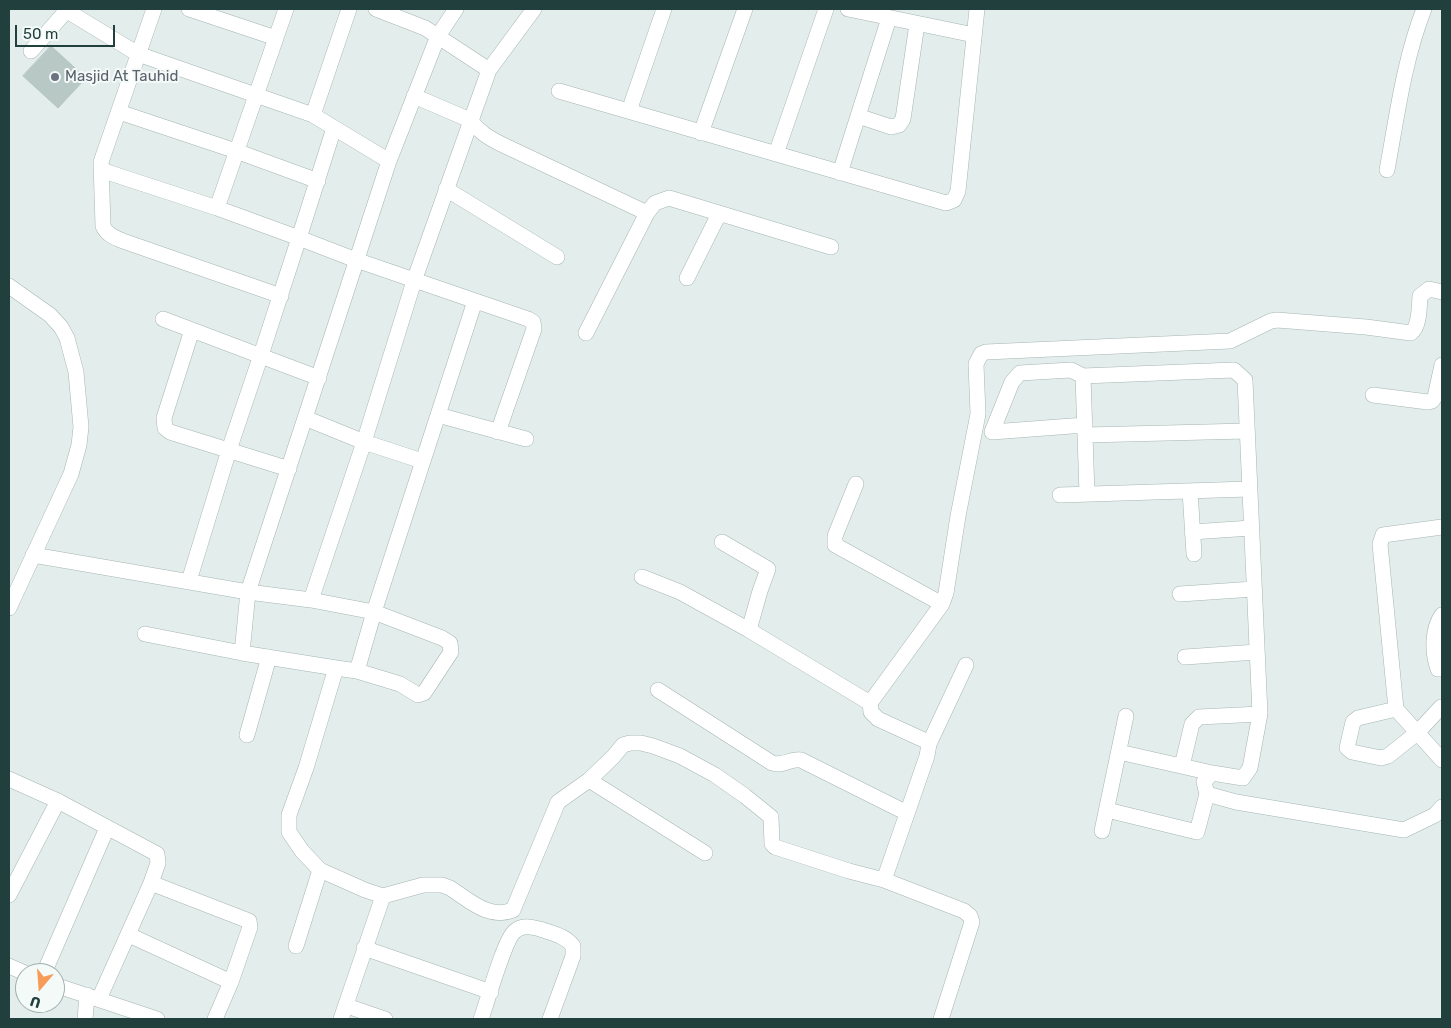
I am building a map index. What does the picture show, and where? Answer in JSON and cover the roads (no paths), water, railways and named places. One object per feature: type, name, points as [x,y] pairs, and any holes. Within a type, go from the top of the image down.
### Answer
[{"type":"street","points":[[154,9],[101,162],[103,226],[105,231],[110,235],[281,296]]},
{"type":"street","points":[[190,9],[276,38]]},
{"type":"street","points":[[217,208],[286,9]]},
{"type":"street","points":[[313,115],[350,9]]},
{"type":"street","points":[[380,9],[418,24],[489,70]]},
{"type":"street","points":[[242,653],[248,592],[356,260],[389,161],[414,96],[438,36],[456,9]]},
{"type":"street","points":[[311,600],[364,442],[414,281],[470,120],[489,70],[534,9]]},
{"type":"street","points":[[629,112],[664,9]]},
{"type":"street","points":[[702,133],[745,9]]},
{"type":"street","points":[[776,154],[826,9]]},
{"type":"street","points":[[848,9],[974,35]]},
{"type":"street","points":[[558,91],[937,202],[946,203],[954,200],[958,182],[977,9]]},
{"type":"street","points":[[1387,170],[1400,97],[1418,24],[1424,9]]},
{"type":"street","points":[[31,51],[66,10],[138,54],[313,115],[389,161]]},
{"type":"street","points":[[840,173],[889,18]]},
{"type":"street","points":[[858,116],[890,127],[899,125],[903,119],[906,111],[917,24]]},
{"type":"street","points":[[414,96],[470,120],[484,135],[501,144],[647,213]]},
{"type":"street","points":[[119,112],[318,181]]},
{"type":"street","points":[[189,581],[229,450],[262,355],[334,128]]},
{"type":"street","points":[[102,168],[107,172],[217,208],[414,281],[533,322],[534,329],[498,432]]},
{"type":"street","points":[[446,189],[557,257]]},
{"type":"street","points":[[586,333],[647,213],[655,203],[669,198],[831,247]]},
{"type":"street","points":[[687,278],[719,214]]},
{"type":"street","points":[[9,286],[50,314],[61,327],[76,372],[80,408],[80,436],[73,467],[33,555],[15,582],[9,608]]},
{"type":"street","points":[[929,744],[878,719],[871,712],[870,703],[942,604],[946,593],[958,516],[978,414],[976,364],[981,354],[986,352],[1230,341],[1271,321],[1277,320],[1366,327],[1411,333],[1414,332],[1416,326],[1422,293],[1429,289],[1442,292]]},
{"type":"street","points":[[357,671],[422,461],[475,301]]},
{"type":"street","points":[[163,319],[262,355],[318,378]]},
{"type":"street","points":[[192,330],[164,418],[165,428],[170,432],[288,469]]},
{"type":"street","points":[[1373,395],[1432,401],[1435,397],[1442,365]]},
{"type":"street","points":[[1119,752],[1242,778],[1250,768],[1260,714],[1245,380],[1234,370],[1083,376],[1071,370],[1020,373],[1012,382],[992,432],[1085,430],[1247,431]]},
{"type":"street","points":[[1083,376],[1087,494]]},
{"type":"street","points":[[438,415],[526,439]]},
{"type":"street","points":[[305,418],[364,442],[422,461]]},
{"type":"street","points":[[856,484],[835,536],[835,545],[942,604]]},
{"type":"street","points":[[1060,495],[1249,489]]},
{"type":"street","points":[[1190,492],[1194,554]]},
{"type":"street","points":[[1442,527],[1383,535],[1380,544],[1396,709],[1442,760]]},
{"type":"street","points":[[1192,532],[1251,528]]},
{"type":"street","points":[[722,542],[768,569],[749,630]]},
{"type":"street","points":[[33,555],[374,612],[442,638],[450,643],[452,649],[424,693],[418,695],[400,684],[357,671],[242,653],[146,634]]},
{"type":"street","points":[[642,577],[680,592],[749,630],[870,703]]},
{"type":"street","points":[[1180,594],[1254,589]]},
{"type":"street","points":[[1442,615],[1434,635],[1435,660],[1438,668],[1442,669]]},
{"type":"street","points":[[1185,657],[1257,652]]},
{"type":"street","points":[[247,735],[269,657]]},
{"type":"street","points":[[884,880],[927,756],[929,744],[966,665]]},
{"type":"street","points":[[336,668],[306,768],[289,814],[289,832],[302,851],[320,870],[383,896],[423,885],[442,885],[490,912],[499,914],[513,910],[558,802],[589,780],[623,746],[630,743],[641,743],[680,756],[715,775],[768,814],[771,817],[772,844],[775,846],[849,871],[884,880],[964,911],[970,916],[972,922],[941,1019]]},
{"type":"street","points":[[658,690],[772,764],[780,765],[791,760],[801,760],[907,813]]},
{"type":"street","points":[[1396,709],[1358,718],[1352,722],[1347,748],[1352,752],[1381,758],[1388,756],[1418,733],[1441,707]]},
{"type":"street","points":[[1182,766],[1192,724],[1199,717],[1260,714]]},
{"type":"street","points":[[1102,831],[1126,716]]},
{"type":"street","points":[[1107,810],[1197,832],[1207,794],[1204,782],[1212,773]]},
{"type":"street","points":[[9,778],[58,801],[157,854],[158,863],[129,935],[93,997],[85,1019]]},
{"type":"street","points":[[589,780],[705,853]]},
{"type":"street","points":[[1207,794],[1236,802],[1404,830],[1435,815],[1442,807]]},
{"type":"street","points":[[9,895],[58,801]]},
{"type":"street","points":[[48,963],[107,828]]},
{"type":"street","points":[[296,946],[320,870]]},
{"type":"street","points":[[151,883],[249,921],[250,927],[215,1019]]},
{"type":"street","points":[[383,896],[344,1012],[386,1019]]},
{"type":"street","points":[[481,1019],[507,944],[513,932],[523,926],[534,927],[567,938],[573,946],[573,956],[550,1019]]},
{"type":"street","points":[[129,935],[230,982]]},
{"type":"street","points":[[364,948],[491,992]]},
{"type":"street","points":[[65,988],[157,1019]]},
{"type":"place","name":"Masjid At Tauhid","points":[[55,77]]}]
